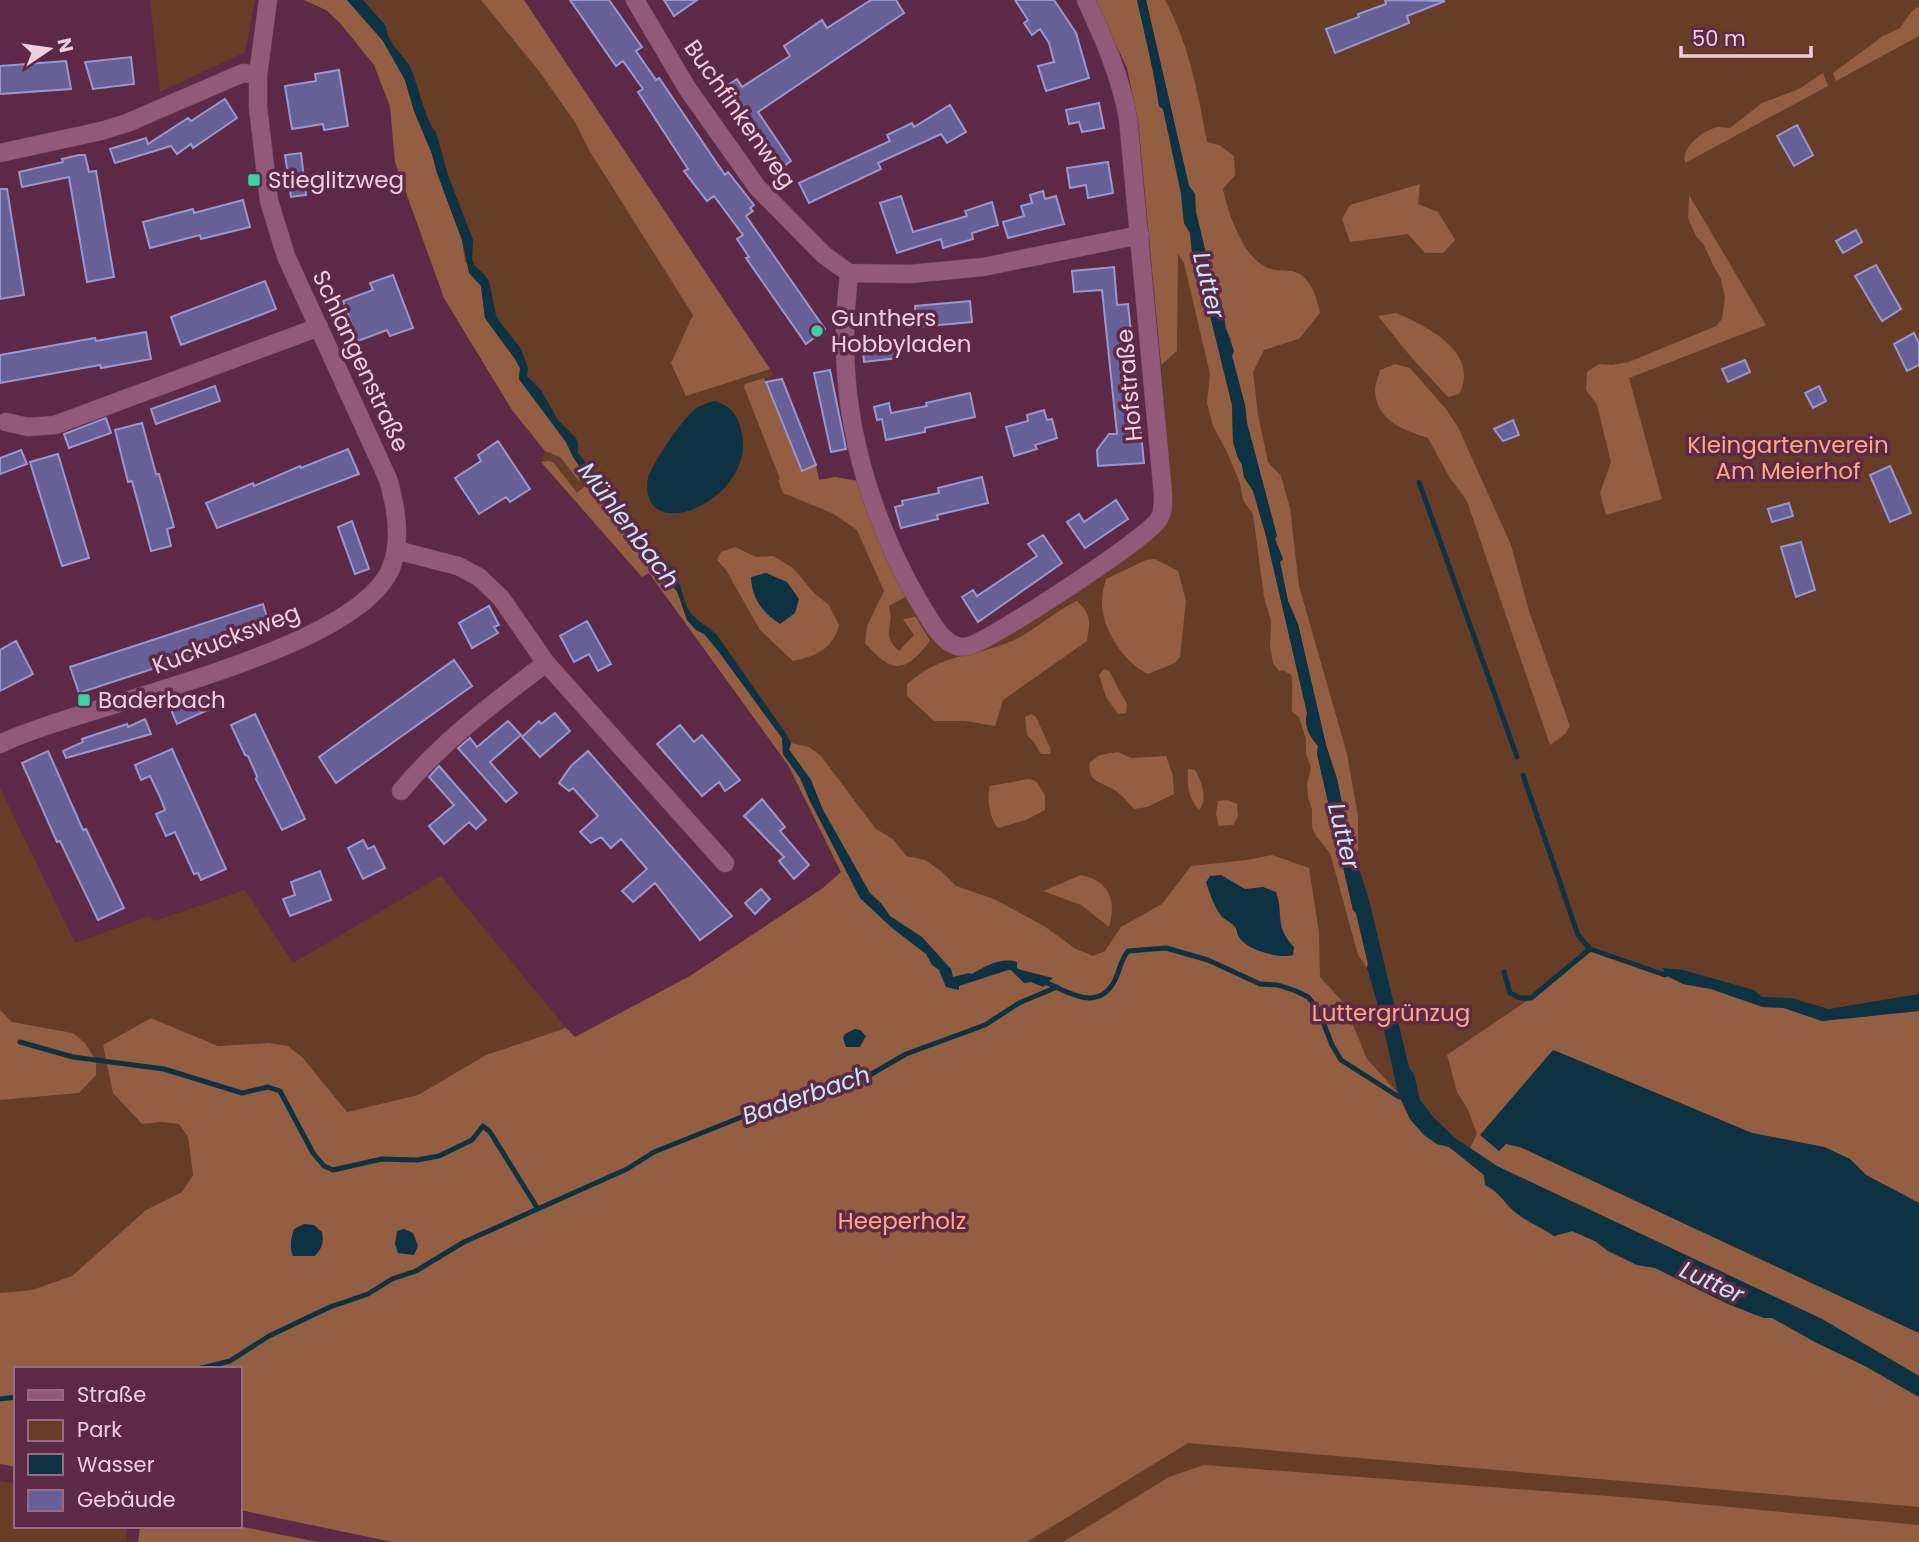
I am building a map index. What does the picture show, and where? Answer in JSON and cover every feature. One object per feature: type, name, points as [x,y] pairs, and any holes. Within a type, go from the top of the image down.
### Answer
[{"type":"street","name":"Schlangenstraße","points":[[268,0],[258,75],[259,128],[269,201],[286,256],[388,479],[396,514],[396,550]]},
{"type":"street","name":"Buchfinkenweg","points":[[635,0],[687,88],[757,187],[824,255],[849,273]]},
{"type":"street","name":"Hofstraße","points":[[849,273],[846,374],[860,457],[874,507],[889,546],[926,612],[946,640],[955,647],[967,647],[988,637],[1059,593],[1137,539],[1158,521],[1163,509],[1163,494],[1128,118],[1122,84],[1109,48],[1086,0]]},
{"type":"street","points":[[0,153],[102,131],[243,74],[258,75]]},
{"type":"street","points":[[849,273],[910,274],[983,267],[1140,235]]},
{"type":"street","points":[[6,422],[28,427],[55,425],[319,327]]},
{"type":"street","points":[[396,550],[458,566],[479,577],[501,598],[546,663],[725,863]]},
{"type":"street","name":"Kuckucksweg","points":[[0,744],[42,727],[209,674],[328,626],[353,610],[377,588],[391,568],[396,550]]},
{"type":"street","points":[[401,791],[417,771],[546,663]]},
{"type":"green space","points":[[150,0],[255,0],[245,52],[160,92]]},
{"type":"green space","name":"Luttergrünzug","points":[[304,0],[524,0],[774,375],[765,380],[802,470],[816,465],[819,480],[835,477],[842,479],[948,649],[1081,586],[1172,496],[1146,180],[1138,120],[1127,68],[1095,0],[1919,0],[1919,1542],[713,1542],[575,1038],[690,976],[823,888],[841,872],[788,765],[649,573],[642,577],[541,462],[545,451],[512,410],[444,298],[395,162],[390,106],[374,65],[326,10]]},
{"type":"green space","points":[[304,0],[347,0],[383,41],[405,80],[462,240],[465,261],[481,286],[485,318],[515,359],[520,368],[519,379],[566,442],[586,476],[579,481],[560,457],[545,451],[512,410],[444,298],[395,162],[390,106],[374,65],[326,10]]},
{"type":"green space","points":[[481,0],[524,0],[770,369],[686,396],[671,363],[693,315],[589,150],[576,124],[539,71]]},
{"type":"green space","points":[[1095,0],[1137,0],[1159,106],[1163,109],[1181,193],[1184,223],[1190,233],[1192,253],[1196,258],[1232,405],[1233,442],[1244,477],[1253,491],[1266,536],[1307,713],[1307,727],[1318,746],[1317,754],[1367,968],[1358,955],[1330,853],[1312,827],[1307,784],[1311,768],[1306,754],[1306,739],[1299,717],[1292,712],[1291,675],[1283,670],[1279,671],[1273,663],[1270,646],[1271,621],[1264,597],[1253,514],[1243,500],[1240,483],[1213,426],[1207,403],[1210,374],[1184,263],[1178,254],[1177,351],[1161,365],[1138,120],[1127,68]]},
{"type":"green space","points":[[1146,0],[1165,0],[1173,17],[1192,69],[1207,142],[1219,145],[1234,156],[1235,175],[1223,189],[1233,222],[1244,245],[1259,263],[1268,268],[1295,272],[1305,278],[1319,307],[1320,313],[1299,339],[1264,350],[1253,372],[1258,415],[1268,462],[1281,476],[1290,508],[1299,586],[1347,754],[1358,816],[1358,849],[1355,855],[1298,624],[1288,601],[1280,562],[1283,559],[1275,539],[1277,536],[1232,356],[1231,339],[1226,329],[1222,306],[1218,303],[1195,212],[1195,194],[1189,186]]},
{"type":"green space","points":[[1919,6],[1919,36],[1836,81],[1833,73],[1883,36],[1900,28],[1911,12]]},
{"type":"green space","points":[[1823,73],[1828,86],[1685,163],[1686,151],[1700,135],[1718,127],[1730,128],[1762,103],[1799,89]]},
{"type":"green space","points":[[1420,184],[1418,204],[1438,212],[1455,240],[1443,253],[1425,253],[1408,234],[1350,242],[1342,219],[1350,205]]},
{"type":"green space","points":[[1689,195],[1766,325],[1629,378],[1662,499],[1606,515],[1600,493],[1611,462],[1597,405],[1586,390],[1587,372],[1599,364],[1629,362],[1716,326],[1722,319],[1725,298],[1721,279],[1688,218]]},
{"type":"green space","points":[[1396,313],[1422,325],[1457,354],[1463,366],[1464,379],[1459,394],[1448,397],[1378,316]]},
{"type":"green space","points":[[1395,364],[1410,368],[1458,427],[1511,545],[1529,611],[1570,726],[1565,734],[1550,745],[1467,501],[1450,478],[1428,438],[1394,423],[1381,411],[1377,402],[1375,390],[1380,370]]},
{"type":"green space","points":[[764,378],[802,471],[816,465],[819,480],[835,477],[859,481],[910,594],[889,606],[890,640],[899,651],[914,635],[903,619],[916,617],[930,641],[913,660],[898,666],[891,665],[865,643],[867,626],[884,591],[857,530],[832,513],[783,493],[744,387],[745,384]]},
{"type":"green space","name":"Heeperholz","points":[[541,462],[554,463],[577,493],[591,481],[634,545],[652,568],[677,591],[687,620],[696,630],[704,633],[782,738],[783,754],[806,789],[846,870],[811,780],[789,749],[791,743],[809,747],[821,756],[875,828],[894,840],[906,856],[925,860],[956,886],[994,899],[1044,926],[1076,949],[1093,956],[1105,951],[1121,927],[1162,904],[1191,866],[1272,855],[1309,868],[1319,933],[1320,977],[1344,1003],[1367,1059],[1398,1093],[1410,1119],[1424,1135],[1437,1144],[1449,1147],[1462,1157],[1484,1175],[1509,1207],[1554,1236],[1572,1231],[1637,1265],[1655,1268],[1728,1304],[1764,1318],[1772,1318],[1919,1397],[1919,1507],[1188,1443],[1027,1542],[392,1542],[242,1510],[242,1367],[14,1367],[14,1467],[0,1464],[0,1293],[32,1290],[72,1276],[146,1210],[182,1192],[193,1175],[188,1137],[179,1124],[142,1124],[113,1093],[103,1045],[151,1018],[218,1046],[269,1043],[288,1046],[303,1058],[347,1112],[418,1095],[486,1055],[566,1028],[575,1037],[690,976],[823,888],[841,872],[788,765],[649,573],[642,577]]},
{"type":"green space","points":[[735,547],[756,557],[773,556],[793,568],[814,593],[829,605],[839,625],[827,646],[816,654],[793,661],[760,630],[726,570],[717,560],[721,552]]},
{"type":"green space","points":[[1155,559],[1178,571],[1186,601],[1180,657],[1175,663],[1148,674],[1131,662],[1116,643],[1105,622],[1102,598],[1106,579],[1146,560]]},
{"type":"green space","points":[[1077,601],[1089,619],[1087,641],[1003,700],[995,726],[965,721],[934,721],[907,696],[907,684],[933,666],[1012,641]]},
{"type":"green space","points":[[1104,669],[1109,671],[1127,704],[1126,713],[1118,714],[1106,697],[1099,675]]},
{"type":"green space","points":[[1031,714],[1036,717],[1051,750],[1050,754],[1041,754],[1027,735],[1025,717]]},
{"type":"green space","points":[[1118,752],[1131,758],[1166,756],[1173,776],[1174,794],[1147,807],[1134,809],[1119,793],[1095,780],[1090,773],[1090,762],[1100,755]]},
{"type":"green space","points":[[1188,769],[1195,770],[1203,790],[1202,806],[1199,810],[1189,791]]},
{"type":"green space","points":[[1029,779],[1036,781],[1045,795],[1045,810],[1026,820],[998,828],[990,808],[990,786]]},
{"type":"green space","points":[[0,788],[75,943],[150,916],[155,921],[245,890],[293,963],[441,876],[566,1028],[486,1055],[418,1095],[347,1112],[303,1059],[288,1046],[269,1043],[218,1046],[151,1018],[103,1045],[107,1061],[142,1124],[179,1124],[188,1137],[193,1175],[182,1192],[146,1210],[72,1276],[32,1290],[0,1293],[0,1100],[79,1093],[73,1033],[12,1022],[0,1010]]},
{"type":"green space","points":[[1227,800],[1237,804],[1238,817],[1233,825],[1219,826],[1216,814],[1218,801]]},
{"type":"green space","points":[[1081,875],[1098,882],[1108,893],[1112,908],[1109,927],[1081,905],[1043,891]]},
{"type":"green space","points":[[1590,949],[1683,984],[1711,989],[1763,1007],[1784,1008],[1822,1021],[1919,1011],[1919,1203],[1866,1175],[1850,1159],[1824,1147],[1752,1133],[1554,1050],[1506,1144],[1520,1147],[1919,1333],[1919,1376],[1822,1319],[1533,1185],[1470,1148],[1477,1134],[1468,1110],[1457,1092],[1447,1055],[1531,998]]},
{"type":"green space","points":[[0,1010],[12,1022],[73,1033],[85,1043],[96,1061],[96,1075],[79,1093],[0,1100]]},
{"type":"green space","points":[[1204,1465],[1634,1498],[1919,1525],[1919,1542],[1063,1542],[1169,1477]]},
{"type":"green space","points":[[0,1481],[14,1484],[14,1528],[127,1528],[126,1542],[0,1542]]},
{"type":"green space","points":[[242,1527],[318,1542],[138,1542],[140,1528]]},
{"type":"water","name":"Mühlenbach","points":[[347,0],[363,0],[386,26],[389,38],[411,69],[473,240],[472,259],[489,281],[496,315],[521,349],[528,368],[527,376],[541,390],[558,420],[576,438],[578,453],[653,561],[657,565],[669,564],[673,569],[690,612],[717,635],[787,735],[791,743],[789,750],[811,780],[822,808],[870,893],[890,916],[922,937],[951,969],[953,977],[972,974],[1000,961],[1011,961],[1017,962],[1017,968],[1021,970],[1053,978],[1043,987],[1031,982],[1024,983],[1008,970],[959,986],[959,990],[946,987],[939,970],[932,965],[926,954],[892,928],[860,898],[800,778],[783,754],[782,738],[719,652],[704,634],[687,620],[677,591],[660,578],[634,545],[573,457],[566,442],[519,379],[520,368],[515,359],[485,318],[481,286],[469,273],[462,240],[405,80],[383,41]]},
{"type":"water","name":"Lutter","points":[[1137,0],[1146,0],[1189,186],[1195,194],[1196,212],[1218,302],[1221,303],[1234,351],[1232,356],[1247,423],[1277,536],[1275,539],[1283,559],[1280,562],[1288,601],[1298,624],[1349,837],[1369,900],[1409,1067],[1414,1074],[1420,1100],[1455,1138],[1497,1166],[1822,1319],[1919,1376],[1919,1397],[1772,1318],[1764,1318],[1728,1304],[1655,1268],[1637,1265],[1572,1231],[1554,1236],[1514,1211],[1495,1191],[1485,1185],[1484,1175],[1449,1147],[1437,1144],[1424,1135],[1410,1119],[1398,1093],[1367,968],[1317,754],[1318,746],[1307,727],[1307,713],[1266,536],[1253,491],[1244,477],[1233,442],[1232,405],[1196,258],[1192,253],[1190,233],[1184,223],[1181,193],[1163,109],[1159,106]]},
{"type":"water","points":[[715,401],[731,410],[740,426],[742,452],[734,475],[718,494],[698,507],[678,513],[661,511],[649,499],[648,477],[668,442],[688,416],[706,403]]},
{"type":"water","points":[[766,573],[787,582],[799,599],[795,613],[780,624],[763,610],[753,592],[751,577]]},
{"type":"water","points":[[1221,875],[1245,889],[1263,887],[1276,892],[1282,926],[1294,947],[1293,955],[1280,956],[1263,952],[1243,942],[1235,927],[1219,913],[1206,882],[1210,876]]},
{"type":"water","points":[[1663,968],[1683,970],[1754,990],[1762,997],[1791,998],[1829,1009],[1919,994],[1919,1011],[1822,1021],[1784,1008],[1763,1007],[1711,989],[1683,984],[1665,975]]},
{"type":"water","points":[[855,1029],[866,1036],[860,1047],[846,1047],[843,1038],[845,1034]]},
{"type":"water","points":[[1553,1050],[1752,1133],[1824,1147],[1850,1159],[1866,1175],[1919,1203],[1919,1333],[1520,1147],[1506,1144],[1499,1151],[1480,1135]]},
{"type":"water","points":[[304,1224],[314,1225],[322,1232],[322,1245],[315,1256],[293,1256],[291,1243],[294,1229]]},
{"type":"water","points":[[404,1229],[413,1233],[418,1246],[414,1255],[398,1253],[395,1244],[397,1231]]},
{"type":"building","points":[[570,0],[609,0],[642,47],[636,51],[656,80],[659,78],[725,175],[728,172],[754,205],[750,208],[753,211],[746,216],[825,329],[806,344],[746,258],[749,257],[737,239],[743,235],[714,196],[707,201],[684,171],[688,169],[638,92],[643,89],[623,61],[616,66]]},
{"type":"building","points":[[664,0],[697,0],[674,16]]},
{"type":"building","points":[[871,0],[896,0],[904,13],[758,112],[791,161],[778,170],[724,88],[737,79],[742,87],[790,56],[784,46],[822,20],[827,28]]},
{"type":"building","points":[[1015,0],[1054,0],[1076,33],[1089,78],[1046,91],[1038,66],[1054,62],[1049,43],[1040,29],[1032,35],[1024,23],[1028,20]]},
{"type":"building","points":[[1385,0],[1445,1],[1407,16],[1409,23],[1335,53],[1326,29],[1386,4]]},
{"type":"building","points":[[131,57],[134,84],[93,89],[85,62]]},
{"type":"building","points":[[66,61],[71,89],[0,94],[0,66]]},
{"type":"building","points":[[339,70],[348,126],[324,130],[323,124],[292,129],[285,86],[316,81],[315,74]]},
{"type":"building","points":[[225,99],[237,118],[193,148],[191,144],[177,154],[171,146],[115,163],[110,149],[146,138],[148,144],[188,118],[191,121]]},
{"type":"building","points":[[1099,103],[1104,128],[1082,132],[1079,122],[1069,124],[1066,110]]},
{"type":"building","points":[[950,105],[966,132],[947,143],[941,134],[878,163],[881,169],[809,203],[799,183],[890,141],[887,135],[912,123],[914,127]]},
{"type":"building","points":[[1797,125],[1813,155],[1794,166],[1777,136]]},
{"type":"building","points":[[301,153],[306,195],[291,197],[285,155]]},
{"type":"building","points":[[85,155],[89,172],[96,171],[114,277],[87,282],[69,177],[22,187],[19,172],[63,162],[62,159]]},
{"type":"building","points":[[1108,162],[1113,193],[1088,198],[1086,185],[1070,188],[1067,168]]},
{"type":"building","points":[[0,189],[7,189],[24,295],[0,299]]},
{"type":"building","points":[[1043,191],[1045,199],[1056,196],[1064,224],[1008,238],[1003,222],[1024,216],[1021,206],[1032,203],[1030,195]]},
{"type":"building","points":[[901,196],[913,232],[967,216],[965,211],[992,202],[998,225],[972,233],[973,239],[943,248],[941,239],[897,253],[880,203]]},
{"type":"building","points":[[243,200],[250,227],[201,239],[200,235],[150,248],[143,222],[193,209],[194,213]]},
{"type":"building","points":[[1856,230],[1862,242],[1843,253],[1836,241]]},
{"type":"building","points":[[1876,265],[1901,309],[1882,321],[1855,276]]},
{"type":"building","points":[[1114,267],[1117,305],[1128,304],[1144,463],[1098,466],[1097,450],[1109,434],[1117,434],[1102,290],[1074,292],[1072,271]]},
{"type":"building","points":[[393,275],[413,328],[390,336],[387,330],[358,341],[343,301],[373,290],[370,283]]},
{"type":"building","points":[[265,281],[276,309],[181,345],[171,317]]},
{"type":"building","points":[[970,301],[972,322],[917,327],[915,306]]},
{"type":"building","points":[[146,332],[151,359],[0,383],[0,355]]},
{"type":"building","points":[[1914,333],[1919,343],[1919,365],[1907,371],[1894,344]]},
{"type":"building","points":[[896,337],[898,358],[864,362],[862,341]]},
{"type":"building","points":[[1745,360],[1750,372],[1728,382],[1722,369]]},
{"type":"building","points":[[830,370],[846,449],[831,452],[814,373]]},
{"type":"building","points":[[782,379],[816,465],[802,471],[766,382]]},
{"type":"building","points":[[215,386],[220,401],[156,424],[151,409]]},
{"type":"building","points":[[1819,386],[1826,401],[1813,408],[1805,393]]},
{"type":"building","points":[[970,393],[975,417],[886,440],[882,419],[877,420],[874,407],[889,403],[891,413]]},
{"type":"building","points":[[1044,410],[1047,420],[1052,419],[1057,438],[1035,445],[1037,449],[1014,456],[1006,427],[1028,421],[1027,415]]},
{"type":"building","points":[[106,418],[111,433],[69,448],[64,434]]},
{"type":"building","points":[[1513,420],[1519,435],[1503,441],[1494,429]]},
{"type":"building","points":[[142,423],[174,527],[167,529],[171,546],[151,551],[132,481],[128,482],[115,430]]},
{"type":"building","points":[[498,441],[530,489],[510,502],[506,497],[479,514],[455,478],[481,461],[478,455]]},
{"type":"building","points":[[348,449],[359,474],[217,528],[206,503]]},
{"type":"building","points":[[21,450],[27,464],[0,474],[0,458]]},
{"type":"building","points":[[58,454],[89,558],[62,566],[30,462]]},
{"type":"building","points":[[1890,466],[1911,513],[1890,522],[1870,475]]},
{"type":"building","points":[[982,477],[988,503],[937,515],[938,519],[901,528],[895,507],[903,505],[902,501],[939,493],[938,488]]},
{"type":"building","points":[[1116,500],[1128,519],[1085,548],[1067,522],[1079,514],[1084,522]]},
{"type":"building","points":[[1789,503],[1793,516],[1772,522],[1768,509]]},
{"type":"building","points":[[352,521],[369,569],[355,574],[338,527]]},
{"type":"building","points":[[1043,535],[1062,563],[978,622],[962,597],[973,590],[977,596],[1037,556],[1028,544]]},
{"type":"building","points":[[1801,542],[1815,590],[1796,597],[1781,547]]},
{"type":"building","points":[[263,604],[271,630],[79,693],[70,667]]},
{"type":"building","points":[[489,606],[499,625],[494,627],[498,633],[472,648],[459,623]]},
{"type":"building","points":[[587,621],[611,664],[598,671],[589,654],[574,662],[560,636]]},
{"type":"building","points":[[16,641],[33,674],[0,691],[0,650]]},
{"type":"building","points":[[454,660],[472,686],[336,783],[319,757]]},
{"type":"building","points":[[214,691],[221,704],[177,724],[171,710]]},
{"type":"building","points":[[555,713],[570,731],[540,757],[522,737],[539,721],[541,724]]},
{"type":"building","points":[[255,714],[305,819],[282,830],[231,725]]},
{"type":"building","points":[[145,719],[151,734],[66,758],[63,751],[83,742],[82,739],[127,724],[128,727]]},
{"type":"building","points":[[508,721],[521,735],[490,762],[517,793],[506,802],[458,748],[470,738],[477,747]]},
{"type":"building","points":[[680,725],[694,742],[702,735],[740,780],[725,791],[719,782],[702,796],[657,744]]},
{"type":"building","points":[[172,749],[226,869],[201,880],[198,873],[194,874],[175,832],[166,836],[156,814],[165,810],[160,797],[150,776],[141,780],[135,765]]},
{"type":"building","points":[[48,751],[83,830],[86,829],[124,908],[98,920],[60,841],[57,842],[22,763]]},
{"type":"building","points":[[588,751],[732,916],[700,940],[655,883],[633,902],[622,891],[647,869],[621,839],[611,848],[601,837],[591,843],[580,832],[598,816],[573,788],[569,791],[559,783],[571,766]]},
{"type":"building","points":[[439,766],[486,820],[476,829],[469,822],[444,844],[429,826],[454,805],[429,777]]},
{"type":"building","points":[[762,799],[785,827],[780,831],[809,865],[794,879],[779,861],[784,857],[744,816]]},
{"type":"building","points":[[363,840],[368,849],[374,846],[385,868],[363,879],[348,848]]},
{"type":"building","points":[[320,871],[331,900],[290,916],[283,899],[295,895],[291,882]]},
{"type":"building","points":[[761,889],[770,899],[755,914],[745,903]]},
{"type":"waterway","points":[[1419,482],[1517,757]]},
{"type":"waterway","points":[[1523,775],[1578,935],[1590,949],[1665,975]]},
{"type":"waterway","name":"Baderbach","points":[[1043,981],[1071,994],[1091,998],[1108,990],[1128,951],[1166,948],[1208,960],[1260,984],[1278,985],[1308,997],[1318,1009],[1341,1060],[1399,1097],[1406,1096]]},
{"type":"waterway","points":[[1504,972],[1510,993],[1520,998],[1531,998],[1590,949]]},
{"type":"waterway","name":"Baderbach","points":[[206,1367],[230,1361],[269,1336],[330,1307],[368,1294],[392,1279],[416,1271],[464,1242],[627,1169],[654,1152],[777,1103],[802,1098],[833,1085],[868,1076],[906,1054],[985,1025],[1019,1003],[1057,987]]},
{"type":"waterway","points":[[20,1042],[73,1057],[164,1069],[242,1093],[268,1087],[280,1091],[313,1153],[324,1166],[333,1170],[382,1159],[417,1160],[439,1156],[472,1140],[483,1126],[490,1132],[538,1209]]},
{"type":"waterway","name":"Baderbach","points":[[0,1399],[14,1397]]},
{"type":"place","name":"Stieglitzweg","points":[[254,180]]},
{"type":"place","name":"Gunthers Hobbyladen","points":[[817,331]]},
{"type":"place","name":"Baderbach","points":[[84,700]]},
{"type":"park label","name":"Kleingartenverein Am Meierhof","points":[[1788,458]]}]
